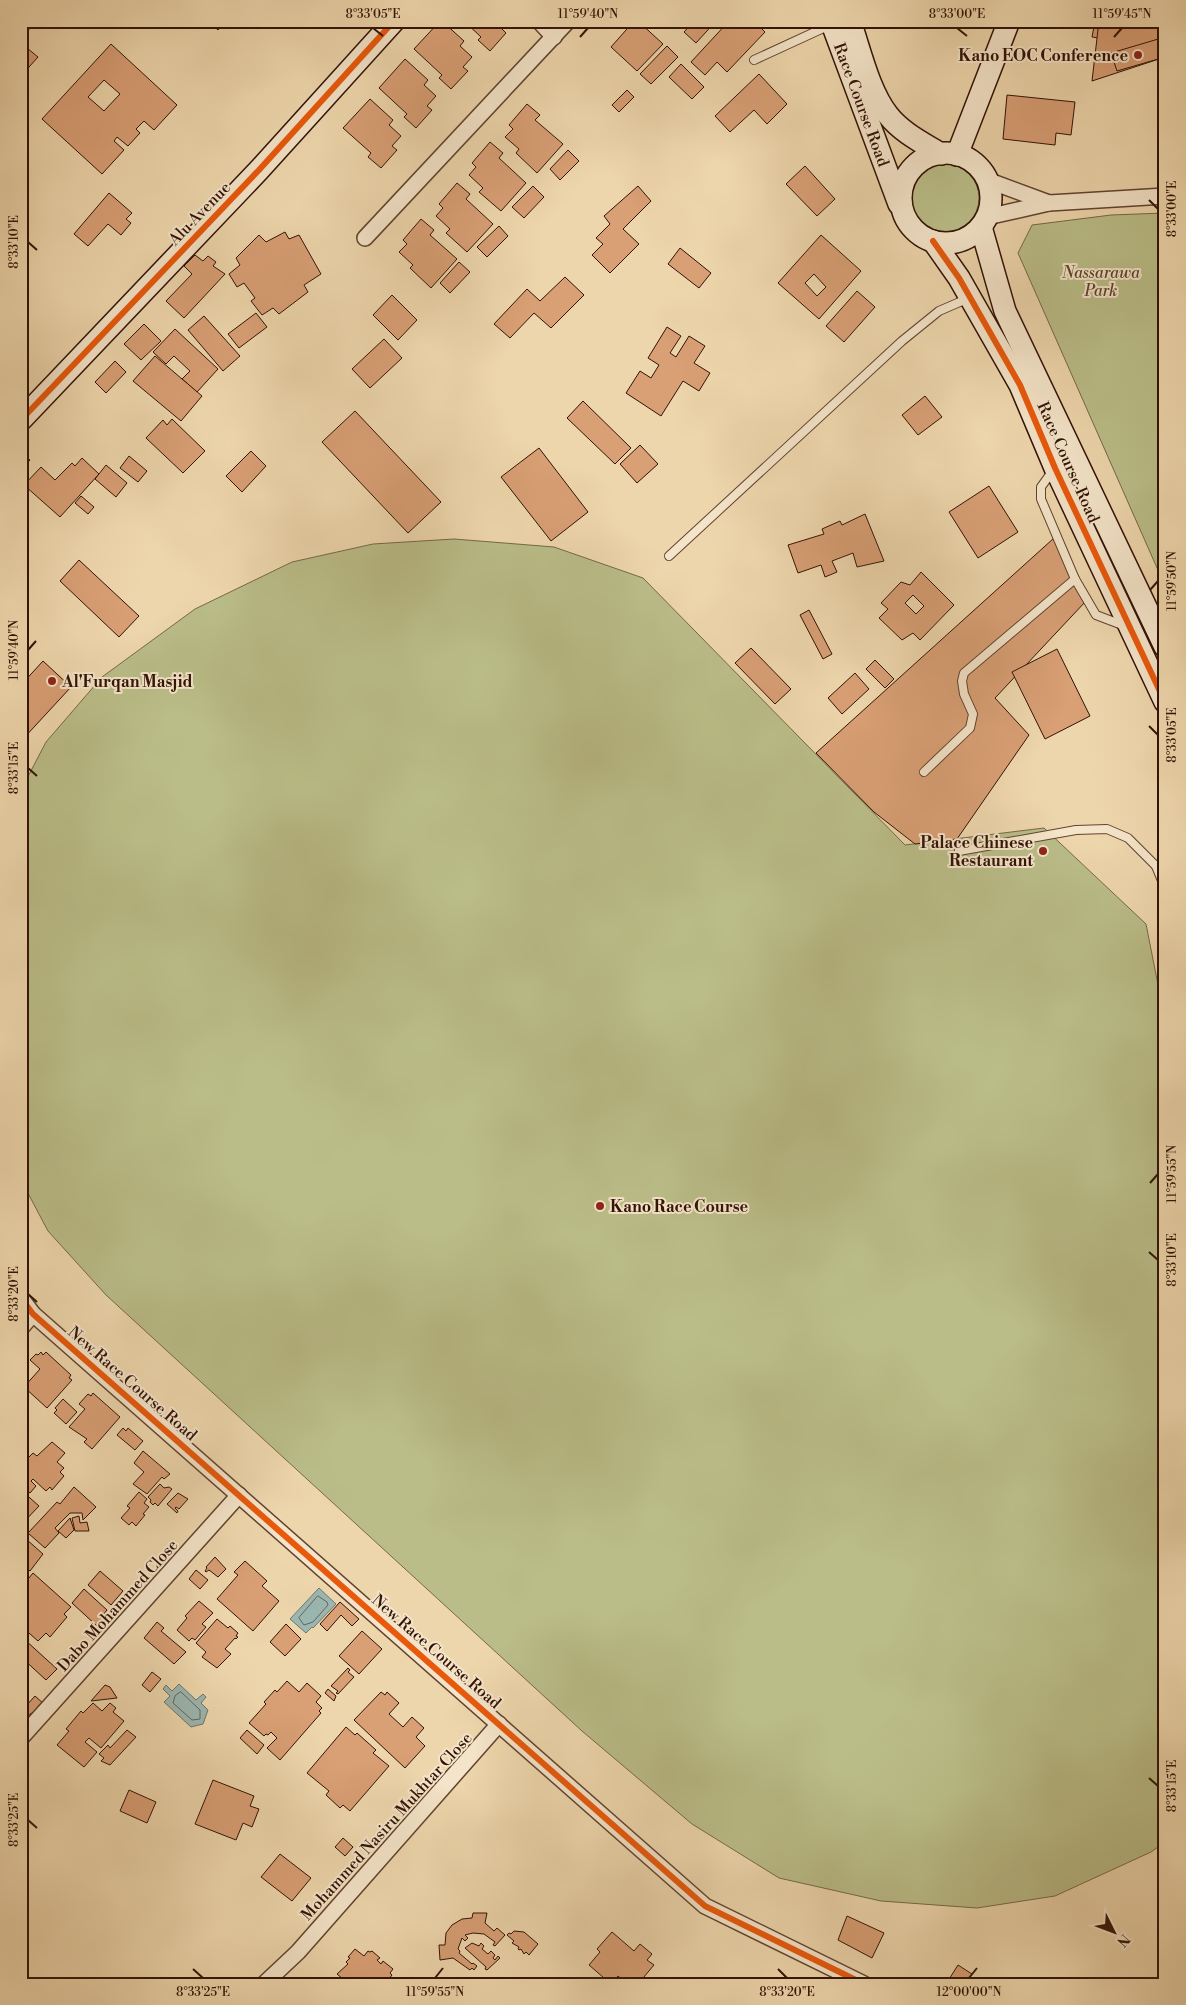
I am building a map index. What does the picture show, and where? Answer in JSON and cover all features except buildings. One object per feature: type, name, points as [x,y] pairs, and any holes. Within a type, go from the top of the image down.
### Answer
[{"type":"street","name":"Alu Avenue","points":[[21,420],[259,170],[394,21]]},
{"type":"street","points":[[539,21],[554,37]]},
{"type":"street","points":[[365,238],[568,21]]},
{"type":"street","points":[[949,154],[1009,21]]},
{"type":"street","name":"Race Course Road","points":[[838,22],[888,116],[918,140],[949,154]]},
{"type":"street","name":"Race Course Road","points":[[838,22],[904,216]]},
{"type":"street","points":[[984,222],[990,199],[987,180],[978,166],[968,159],[949,154],[925,158],[912,168],[903,183],[900,199],[904,216],[911,227],[921,236],[933,242],[948,243],[964,239],[984,222],[1049,203],[1165,196]]},
{"type":"street","points":[[987,180],[1049,203]]},
{"type":"street","name":"Race Course Road","points":[[984,222],[1005,311],[1165,647]]},
{"type":"street","name":"Race Course Road","points":[[933,242],[960,278],[1020,385],[1055,468],[1165,702]]},
{"type":"street","name":"New Race Course Road","points":[[21,1298],[33,1314],[705,1906],[864,1984]]},
{"type":"street","points":[[21,1328],[33,1314]]},
{"type":"street","name":"Dabo Mohammed Close","points":[[21,1738],[239,1495]]},
{"type":"street","name":"Mohammed Nasiru Mukhtar Close","points":[[264,1984],[298,1952],[499,1724]]},
{"type":"lane","points":[[754,60],[838,22]]},
{"type":"lane","points":[[670,556],[902,341],[939,311],[971,298]]},
{"type":"lane","points":[[1055,468],[1041,487],[1041,499],[1075,579],[1096,615],[1130,628]]},
{"type":"lane","points":[[924,772],[970,728],[973,714],[964,694],[962,681],[964,673],[1075,579]]},
{"type":"lane","points":[[960,851],[1076,830],[1107,830],[1128,838],[1156,866],[1165,888]]},
{"type":"lane","points":[[1156,866],[1165,860]]},
{"type":"green space","points":[[952,164],[964,170],[973,179],[979,191],[977,211],[969,222],[952,232],[938,232],[921,222],[913,211],[911,191],[921,174],[932,166]]},
{"type":"green space","name":"Nassarawa Park","points":[[1165,213],[1165,586],[1018,253],[1032,225],[1111,215]]},
{"type":"green space","name":"Kano Race Course","points":[[454,539],[554,547],[643,578],[905,845],[1044,828],[1146,924],[1165,1020],[1165,1842],[1151,1852],[1055,1896],[977,1908],[881,1901],[779,1878],[692,1824],[582,1731],[106,1295],[48,1231],[21,1180],[21,790],[46,742],[102,677],[195,609],[292,562],[373,544]]},
{"type":"water","points":[[319,1588],[336,1604],[306,1633],[290,1619]]},
{"type":"water","points":[[179,1684],[196,1700],[203,1694],[206,1697],[201,1703],[208,1710],[203,1724],[191,1727],[164,1702],[170,1696],[163,1689],[166,1685],[172,1691]]},
{"type":"cycle path","points":[[21,420],[259,170],[394,21]]},
{"type":"cycle path","points":[[933,241],[959,278],[1020,385],[1055,468],[1165,702]]},
{"type":"cycle path","points":[[21,1298],[33,1314],[705,1906],[864,1984]]},
{"type":"place","name":"Kano EOC Conference","points":[[1138,55]]},
{"type":"place","name":"Al'Furqan Masjid","points":[[52,681]]},
{"type":"place","name":"Palace Chinese Restaurant","points":[[1043,851]]},
{"type":"place","name":"Kano Race Course","points":[[600,1206]]}]
